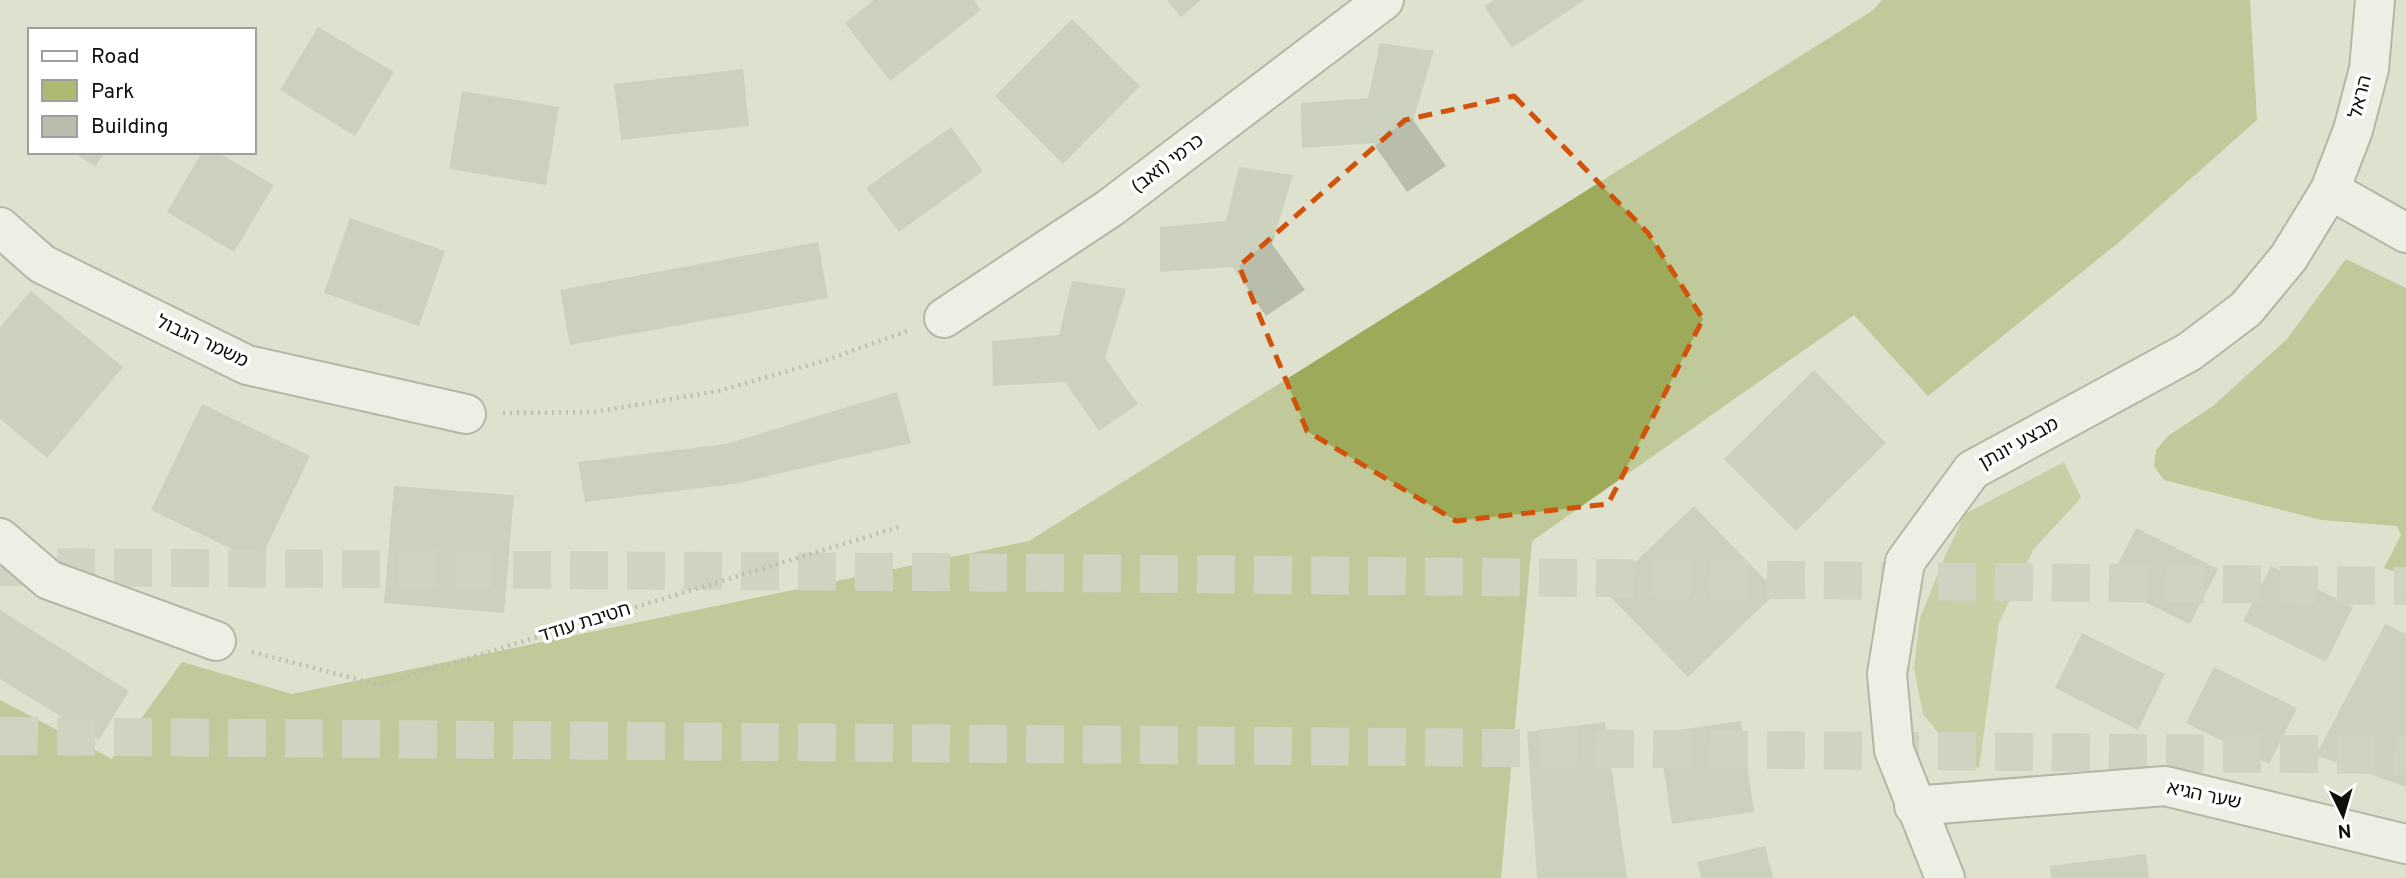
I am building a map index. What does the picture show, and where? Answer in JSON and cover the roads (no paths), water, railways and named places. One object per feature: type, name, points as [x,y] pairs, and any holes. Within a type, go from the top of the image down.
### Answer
[{"type":"street","name":"כרמי (זאב)","points":[[944,318],[1110,208],[1384,0]]},
{"type":"street","name":"הראל","points":[[2330,190],[2353,130],[2369,69],[2375,0]]},
{"type":"street","points":[[2330,190],[2406,233]]},
{"type":"street","name":"מבצע יונתן","points":[[1945,878],[1914,806],[1894,750],[1888,674],[1905,562],[1972,470],[2189,352],[2246,309],[2289,257],[2330,190]]},
{"type":"street","name":"משמר הגבול","points":[[0,228],[42,264],[247,365],[466,414]]},
{"type":"street","points":[[0,538],[49,580],[216,641]]},
{"type":"street","name":"שער הגיא","points":[[1914,806],[2165,786],[2406,844]]},
{"type":"tunnel","points":[[0,567],[1069,573],[2406,586]]},
{"type":"tunnel","points":[[0,736],[2406,755]]}]
